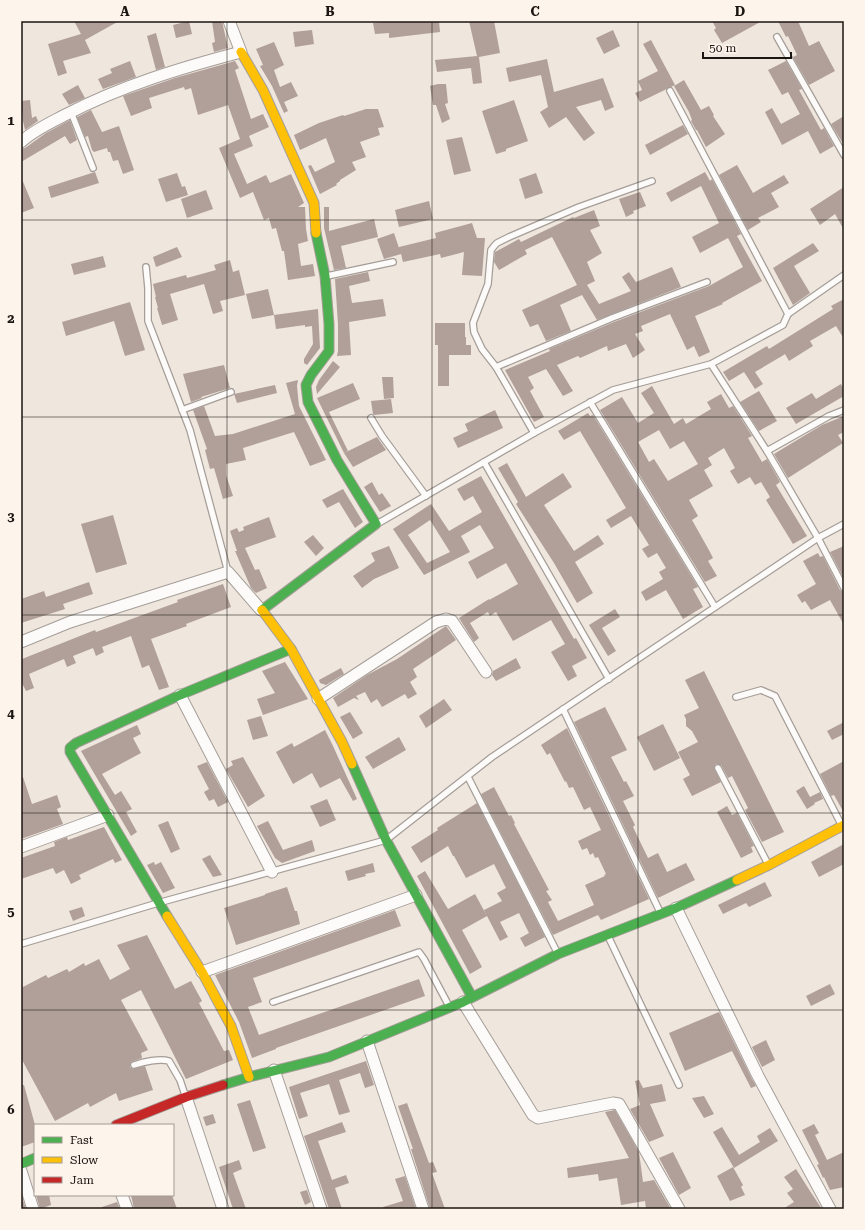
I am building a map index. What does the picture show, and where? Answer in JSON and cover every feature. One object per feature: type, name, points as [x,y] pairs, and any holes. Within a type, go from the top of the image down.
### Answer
[{"type":"street","points":[[229,21],[241,52],[263,90],[314,203],[314,229],[325,276],[329,324],[329,351],[306,385],[308,402],[337,460],[376,524],[261,610]]},
{"type":"street","points":[[21,142],[31,133],[71,112],[130,85],[186,66],[241,52]]},
{"type":"street","points":[[21,642],[70,622],[228,572],[261,610],[291,650],[342,742],[386,840],[416,895],[467,999],[533,1115],[538,1118],[613,1103],[619,1104],[679,1209]]},
{"type":"street","points":[[318,700],[436,622],[444,619],[452,621],[486,672]]},
{"type":"street","points":[[249,1077],[231,1026],[202,972],[158,903],[70,752],[70,748],[72,744],[180,695],[291,650]]},
{"type":"street","points":[[180,695],[272,872]]},
{"type":"street","points":[[21,847],[108,815]]},
{"type":"street","points":[[118,1124],[186,1097],[274,1070],[329,1057],[450,1007],[558,954],[676,908],[769,866],[843,826]]},
{"type":"street","points":[[202,972],[416,895]]},
{"type":"street","points":[[676,908],[758,1076],[830,1209]]},
{"type":"street","points":[[367,1041],[423,1209]]},
{"type":"street","points":[[274,1070],[321,1209]]},
{"type":"street","points":[[186,1097],[223,1209]]},
{"type":"street","points":[[21,1164],[34,1158]]},
{"type":"street","points":[[21,1171],[33,1209]]},
{"type":"street","points":[[122,1196],[127,1209]]},
{"type":"lane","points":[[777,37],[844,155]]},
{"type":"lane","points":[[670,91],[788,314]]},
{"type":"lane","points":[[71,112],[93,168]]},
{"type":"lane","points":[[534,433],[496,367],[482,349],[474,332],[473,323],[488,284],[491,250],[494,245],[509,237],[579,207],[652,181]]},
{"type":"lane","points":[[325,276],[393,262]]},
{"type":"lane","points":[[146,268],[148,288],[148,321],[190,430],[228,572]]},
{"type":"lane","points":[[376,524],[534,433],[613,390],[711,364],[783,325],[788,314],[844,275]]},
{"type":"lane","points":[[496,367],[612,318],[707,282]]},
{"type":"lane","points":[[711,364],[767,451],[818,538],[844,588]]},
{"type":"lane","points":[[182,410],[231,392]]},
{"type":"lane","points":[[590,402],[715,607]]},
{"type":"lane","points":[[767,451],[828,416],[844,410]]},
{"type":"lane","points":[[371,418],[382,436],[426,496]]},
{"type":"lane","points":[[484,462],[609,679]]},
{"type":"lane","points":[[21,944],[158,903],[386,840],[492,757],[818,538],[844,524]]},
{"type":"lane","points":[[736,697],[761,690],[775,696],[843,826]]},
{"type":"lane","points":[[563,709],[661,914]]},
{"type":"lane","points":[[718,768],[769,866]]},
{"type":"lane","points":[[468,777],[558,954]]},
{"type":"lane","points":[[607,934],[679,1085]]},
{"type":"lane","points":[[273,1002],[419,952],[450,1007]]},
{"type":"lane","points":[[134,1065],[144,1062],[168,1061],[180,1080],[186,1097]]},
{"type":"building","points":[[74,21],[119,21],[85,40],[91,53],[63,61],[67,73],[58,76],[48,44],[81,34]]},
{"type":"building","points":[[189,21],[192,34],[176,38],[173,25]]},
{"type":"building","points":[[212,21],[222,21],[228,48],[214,52],[212,43],[215,42]]},
{"type":"building","points":[[393,21],[439,21],[440,32],[389,38],[389,33],[375,34],[373,23]]},
{"type":"building","points":[[469,21],[494,21],[500,53],[479,57],[482,83],[473,84],[471,68],[437,72],[435,60],[477,56]]},
{"type":"building","points":[[712,21],[762,21],[722,43],[714,30],[716,28]]},
{"type":"building","points":[[778,21],[798,21],[809,46],[819,41],[835,71],[809,85],[793,57],[797,55],[788,36],[786,37]]},
{"type":"building","points":[[312,30],[314,44],[295,47],[293,32]]},
{"type":"building","points":[[613,30],[620,46],[604,54],[596,38]]},
{"type":"building","points":[[156,33],[165,67],[156,70],[147,36]]},
{"type":"building","points":[[651,40],[675,85],[640,102],[635,93],[642,90],[638,81],[658,71],[643,44]]},
{"type":"building","points":[[274,42],[284,65],[274,70],[280,87],[291,82],[298,96],[284,102],[288,111],[284,113],[272,86],[260,66],[263,65],[256,49]]},
{"type":"building","points":[[547,59],[554,92],[603,78],[614,107],[605,111],[601,100],[576,107],[595,133],[584,141],[566,117],[549,128],[540,112],[548,107],[541,75],[509,82],[506,68]]},
{"type":"building","points":[[130,61],[136,77],[103,89],[98,79],[112,73],[110,69]]},
{"type":"building","points":[[235,61],[239,68],[235,70],[251,119],[263,114],[269,127],[249,136],[253,146],[234,154],[247,184],[266,175],[270,183],[291,174],[304,203],[298,207],[305,207],[308,241],[298,244],[301,266],[313,264],[315,276],[288,280],[284,251],[282,251],[276,228],[272,229],[269,218],[264,220],[253,192],[240,198],[219,148],[240,139],[228,105],[198,115],[191,88],[185,90],[184,87],[149,98],[152,108],[131,116],[123,96],[175,78]]},
{"type":"building","points":[[786,61],[802,89],[799,90],[821,130],[824,128],[834,146],[820,154],[808,131],[782,145],[765,112],[772,108],[781,124],[800,114],[788,92],[782,95],[768,70]]},
{"type":"building","points":[[684,80],[701,110],[709,106],[714,115],[713,116],[725,134],[706,147],[691,121],[689,112],[674,86]]},
{"type":"building","points":[[446,84],[448,103],[445,104],[450,119],[442,123],[436,105],[433,105],[430,86]]},
{"type":"building","points":[[78,85],[85,98],[69,105],[62,94]]},
{"type":"building","points":[[30,100],[32,118],[36,116],[38,121],[25,130],[21,101]]},
{"type":"building","points":[[514,100],[528,141],[496,154],[482,111]]},
{"type":"building","points":[[366,109],[378,109],[384,127],[378,128],[380,135],[360,142],[366,157],[352,162],[356,170],[340,180],[336,184],[337,185],[320,194],[308,166],[311,165],[315,172],[335,162],[326,138],[300,150],[294,135],[319,123]]},
{"type":"building","points":[[91,110],[102,132],[119,126],[134,170],[123,174],[118,160],[113,161],[107,148],[94,152],[92,150],[88,136],[85,137],[77,117]]},
{"type":"building","points":[[844,116],[844,141],[842,142],[831,124]]},
{"type":"building","points":[[70,120],[77,140],[70,144],[65,136],[21,162],[21,149]]},
{"type":"building","points":[[683,125],[688,134],[650,155],[645,145]]},
{"type":"building","points":[[462,137],[471,171],[454,175],[446,140]]},
{"type":"building","points":[[737,165],[753,193],[784,175],[789,183],[771,193],[779,207],[758,218],[761,222],[748,230],[719,175]]},
{"type":"building","points":[[95,172],[99,183],[51,198],[48,187]]},
{"type":"building","points":[[705,172],[710,181],[712,179],[741,234],[737,236],[762,281],[722,303],[723,304],[695,316],[710,352],[699,357],[694,346],[687,350],[670,314],[641,326],[643,331],[635,334],[645,350],[633,358],[626,344],[608,351],[607,346],[580,358],[578,356],[557,365],[573,391],[563,396],[546,369],[528,377],[534,388],[530,391],[544,417],[534,422],[505,370],[550,351],[549,349],[614,322],[709,286],[743,267],[728,238],[700,253],[692,237],[719,223],[701,186],[671,202],[666,193]]},
{"type":"building","points":[[177,173],[182,187],[185,186],[188,195],[166,202],[158,179]]},
{"type":"building","points":[[536,173],[543,193],[525,199],[519,179]]},
{"type":"building","points":[[21,177],[34,208],[21,213]]},
{"type":"building","points":[[844,187],[844,230],[835,214],[820,225],[810,209]]},
{"type":"building","points":[[206,190],[213,209],[187,218],[181,199]]},
{"type":"building","points":[[640,192],[646,206],[633,211],[634,213],[626,217],[619,199]]},
{"type":"building","points":[[429,201],[433,219],[399,227],[395,210]]},
{"type":"building","points":[[324,207],[329,207],[329,231],[374,219],[378,237],[341,246],[346,268],[334,270],[324,228]]},
{"type":"building","points":[[594,210],[600,226],[590,230],[602,253],[587,262],[595,281],[587,285],[599,304],[631,291],[622,277],[629,272],[636,282],[672,267],[681,287],[597,320],[582,295],[560,305],[571,331],[546,341],[538,324],[530,327],[522,310],[577,285],[552,237],[525,250],[527,254],[499,270],[494,262],[495,252],[519,239],[521,242],[573,217],[574,218]]},
{"type":"building","points":[[472,223],[477,238],[485,238],[482,276],[462,275],[464,252],[441,258],[440,254],[403,262],[401,254],[384,259],[377,239],[394,233],[399,248],[436,238],[435,233]]},
{"type":"building","points":[[813,243],[819,251],[794,266],[810,293],[793,305],[773,268]]},
{"type":"building","points":[[177,247],[182,257],[156,267],[153,257]]},
{"type":"building","points":[[103,256],[106,267],[74,275],[71,264]]},
{"type":"building","points":[[230,260],[233,272],[239,270],[245,295],[220,301],[223,311],[213,314],[204,284],[170,294],[178,320],[162,325],[157,308],[153,284],[186,275],[187,278],[216,270],[214,265]]},
{"type":"building","points":[[368,272],[370,281],[349,286],[352,303],[383,299],[386,316],[349,322],[351,355],[337,356],[338,324],[335,279]]},
{"type":"building","points":[[268,289],[274,315],[252,319],[246,294]]},
{"type":"building","points":[[844,299],[844,339],[836,326],[810,341],[813,346],[789,361],[785,354],[755,372],[763,384],[755,389],[744,372],[729,381],[723,372],[767,346],[769,349],[833,309],[831,306]]},
{"type":"building","points":[[130,302],[145,350],[125,356],[114,321],[66,336],[62,322]]},
{"type":"building","points":[[318,309],[320,348],[307,365],[304,363],[304,359],[313,344],[312,326],[305,327],[305,325],[276,329],[274,315]]},
{"type":"building","points":[[435,323],[465,323],[466,345],[471,345],[471,355],[449,355],[449,386],[438,386],[438,345],[435,345]]},
{"type":"building","points":[[333,361],[340,367],[317,394],[316,387],[319,380]]},
{"type":"building","points":[[224,365],[230,388],[201,397],[202,398],[191,402],[183,374]]},
{"type":"building","points":[[382,377],[393,377],[394,398],[384,399]]},
{"type":"building","points":[[298,380],[297,386],[299,406],[326,460],[310,466],[294,432],[243,448],[246,460],[226,464],[226,475],[233,496],[223,499],[214,468],[210,469],[205,450],[207,449],[193,410],[204,406],[215,436],[233,434],[295,414],[286,383]]},
{"type":"building","points":[[353,383],[360,399],[329,412],[348,451],[344,453],[317,398]]},
{"type":"building","points":[[841,384],[844,390],[844,396],[796,424],[786,408],[812,393],[816,399]]},
{"type":"building","points":[[275,385],[277,393],[237,403],[234,394]]},
{"type":"building","points":[[652,386],[674,424],[683,418],[686,424],[711,409],[707,402],[721,394],[729,408],[733,406],[752,436],[748,438],[762,462],[767,459],[780,482],[776,485],[807,536],[793,544],[766,500],[770,497],[761,482],[755,485],[750,477],[738,484],[730,471],[735,468],[724,448],[708,458],[712,465],[704,470],[713,486],[689,500],[698,516],[692,520],[713,558],[708,561],[717,576],[705,582],[600,410],[622,397],[638,423],[654,413],[641,393]],"holes":[[[659,430],[670,449],[684,441],[698,464],[668,481],[654,459],[649,462],[638,442]]]},
{"type":"building","points":[[759,391],[777,421],[759,431],[740,402]]},
{"type":"building","points":[[391,399],[393,413],[373,414],[371,401]]},
{"type":"building","points":[[495,410],[503,428],[458,448],[453,438],[468,431],[465,424]]},
{"type":"building","points":[[588,413],[590,416],[593,415],[698,587],[693,589],[703,607],[683,619],[666,590],[646,601],[641,592],[663,579],[659,572],[666,568],[657,553],[648,558],[642,549],[649,545],[631,516],[611,528],[606,520],[626,508],[580,431],[564,440],[558,431]]},
{"type":"building","points":[[844,416],[844,432],[838,435],[843,443],[788,478],[774,454],[822,425]]},
{"type":"building","points":[[377,437],[386,450],[353,467],[344,453]]},
{"type":"building","points":[[507,463],[526,497],[563,473],[572,487],[544,505],[574,551],[598,535],[604,544],[575,562],[593,593],[577,603],[554,563],[516,504],[518,502],[498,468]]},
{"type":"building","points":[[481,476],[574,639],[576,638],[587,658],[572,666],[577,676],[568,681],[551,652],[565,644],[551,620],[513,641],[496,612],[490,616],[488,612],[470,623],[479,638],[474,642],[459,618],[489,599],[518,584],[506,563],[477,579],[468,562],[494,548],[480,525],[461,536],[470,552],[424,575],[393,529],[431,504],[449,531],[482,512],[473,496],[464,501],[457,489]],"holes":[[[430,520],[450,552],[427,563],[408,535]]]},
{"type":"building","points":[[372,482],[379,495],[382,493],[391,506],[380,512],[364,487]]},
{"type":"building","points":[[343,489],[363,522],[355,528],[339,502],[327,508],[322,500]]},
{"type":"building","points":[[113,515],[127,564],[96,573],[81,524]]},
{"type":"building","points":[[269,517],[276,537],[245,548],[255,570],[259,569],[267,588],[256,593],[251,588],[235,551],[237,551],[230,531],[237,528],[239,532],[244,530],[243,527]]},
{"type":"building","points":[[313,535],[324,548],[316,556],[304,542]]},
{"type":"building","points":[[389,546],[399,568],[374,579],[362,588],[353,576],[375,561],[371,553]]},
{"type":"building","points":[[844,546],[844,579],[830,552]]},
{"type":"building","points":[[818,553],[820,557],[823,556],[840,590],[844,592],[844,625],[830,600],[811,610],[805,601],[802,603],[797,595],[816,584],[803,561]]},
{"type":"building","points":[[89,582],[93,594],[63,604],[65,609],[21,623],[21,599],[44,591],[46,597]]},
{"type":"building","points":[[223,584],[231,607],[186,624],[187,626],[151,639],[169,687],[159,690],[149,665],[142,668],[131,636],[102,647],[104,652],[96,656],[93,648],[73,656],[76,663],[67,667],[64,659],[29,674],[34,688],[26,691],[21,681],[21,656],[22,659],[95,630],[96,632],[178,602],[177,600]]},
{"type":"building","points":[[615,609],[620,617],[602,628],[616,651],[608,656],[589,625]]},
{"type":"building","points":[[446,626],[456,640],[413,669],[417,677],[410,682],[417,694],[408,699],[405,694],[382,707],[377,699],[371,703],[365,692],[356,696],[359,700],[354,698],[338,707],[333,698],[367,675],[397,659]]},
{"type":"building","points":[[516,658],[521,668],[496,681],[492,675],[493,671]]},
{"type":"building","points":[[285,662],[308,699],[263,715],[257,699],[275,693],[262,671]]},
{"type":"building","points":[[341,668],[344,674],[326,685],[320,683],[319,680]]},
{"type":"building","points":[[704,671],[784,832],[762,842],[745,810],[748,808],[732,776],[728,778],[721,765],[716,764],[714,768],[721,782],[692,796],[683,779],[690,775],[678,752],[698,742],[692,731],[686,726],[686,719],[684,715],[699,708],[685,680]]},
{"type":"building","points":[[444,699],[452,710],[426,728],[419,716]]},
{"type":"building","points":[[605,707],[627,750],[611,757],[624,782],[626,781],[634,796],[623,801],[635,825],[633,827],[648,858],[658,853],[667,872],[686,863],[695,880],[658,898],[574,722]]},
{"type":"building","points":[[350,712],[363,733],[353,739],[340,717]]},
{"type":"building","points":[[261,716],[268,736],[253,740],[247,720]]},
{"type":"building","points":[[844,722],[844,734],[832,740],[827,731]]},
{"type":"building","points":[[663,724],[680,758],[654,771],[637,737]]},
{"type":"building","points":[[137,725],[141,734],[133,738],[141,753],[102,774],[115,795],[121,791],[132,809],[126,812],[137,832],[131,836],[81,751]]},
{"type":"building","points":[[567,728],[649,899],[601,920],[598,915],[553,935],[481,794],[494,787],[509,816],[511,815],[515,823],[514,824],[549,890],[546,891],[552,900],[548,902],[558,921],[594,905],[585,885],[605,876],[604,875],[606,874],[598,857],[595,858],[593,853],[590,855],[587,848],[582,850],[578,841],[601,830],[590,807],[584,810],[573,787],[569,788],[550,753],[547,755],[541,745]]},
{"type":"building","points":[[325,730],[357,799],[353,801],[340,778],[320,788],[312,773],[293,784],[276,752],[292,743],[294,747]]},
{"type":"building","points":[[399,737],[406,750],[373,769],[365,757]]},
{"type":"building","points":[[243,757],[265,796],[248,807],[226,769],[233,765],[231,761]]},
{"type":"building","points":[[844,761],[844,813],[834,795],[831,796],[820,774]]},
{"type":"building","points":[[207,762],[228,802],[218,807],[214,799],[209,801],[204,792],[209,789],[197,766]]},
{"type":"building","points":[[21,777],[23,777],[32,804],[57,795],[61,807],[57,809],[63,824],[21,839]]},
{"type":"building","points":[[804,786],[810,797],[820,792],[823,799],[814,803],[815,804],[807,809],[796,791]]},
{"type":"building","points":[[327,799],[336,820],[320,827],[310,806]]},
{"type":"building","points":[[477,803],[545,937],[525,947],[520,938],[529,933],[519,913],[500,922],[508,937],[500,941],[484,910],[502,901],[497,893],[506,888],[494,864],[466,878],[448,846],[421,863],[411,847],[438,830],[437,828]]},
{"type":"building","points":[[727,806],[732,815],[737,813],[754,846],[751,847],[753,852],[741,858],[717,812]]},
{"type":"building","points":[[168,821],[180,849],[171,853],[158,825]]},
{"type":"building","points":[[268,821],[283,850],[312,840],[315,851],[282,863],[275,858],[257,826]]},
{"type":"building","points":[[104,827],[122,860],[115,863],[113,859],[79,875],[81,879],[71,884],[64,870],[56,874],[53,868],[21,879],[21,858],[55,846],[54,842],[67,837],[68,840]]},
{"type":"building","points":[[844,844],[844,864],[819,877],[811,862]]},
{"type":"building","points":[[210,855],[222,875],[213,877],[202,859]]},
{"type":"building","points":[[154,862],[155,865],[161,862],[175,888],[163,893],[147,865]]},
{"type":"building","points":[[373,863],[375,872],[365,874],[366,876],[348,881],[345,871]]},
{"type":"building","points":[[425,871],[448,909],[475,894],[487,916],[462,930],[482,967],[470,974],[417,876]]},
{"type":"building","points":[[765,882],[772,896],[749,907],[746,903],[723,914],[718,905]]},
{"type":"building","points":[[287,887],[295,911],[297,911],[300,924],[236,945],[224,908]]},
{"type":"building","points":[[82,907],[85,916],[73,921],[69,911]]},
{"type":"building","points":[[395,910],[401,926],[253,978],[262,1002],[248,1007],[259,1035],[419,979],[425,996],[276,1048],[252,1058],[239,1022],[215,975]]},
{"type":"building","points":[[147,935],[175,989],[191,981],[202,1001],[199,1003],[224,1051],[229,1050],[233,1060],[186,1079],[141,990],[121,1000],[148,1050],[141,1053],[142,1058],[131,1062],[130,1067],[133,1069],[145,1066],[153,1090],[119,1101],[116,1093],[90,1107],[88,1103],[55,1121],[21,1058],[21,988],[46,975],[48,978],[67,969],[69,972],[84,963],[85,966],[99,959],[110,980],[130,969],[117,945]]},
{"type":"building","points":[[830,984],[835,994],[811,1006],[806,996]]},
{"type":"building","points":[[719,1012],[756,1086],[751,1088],[732,1051],[685,1071],[669,1033]]},
{"type":"building","points":[[766,1040],[775,1060],[762,1067],[752,1047]]},
{"type":"building","points":[[366,1061],[374,1085],[365,1088],[360,1073],[339,1080],[350,1112],[339,1115],[329,1084],[300,1093],[308,1116],[299,1119],[289,1087]]},
{"type":"building","points":[[639,1080],[643,1088],[662,1084],[666,1101],[650,1104],[664,1136],[649,1142],[630,1109],[640,1105],[635,1081]]},
{"type":"building","points":[[21,1085],[24,1085],[35,1124],[34,1142],[21,1147]]},
{"type":"building","points":[[704,1096],[714,1114],[704,1118],[692,1098]]},
{"type":"building","points":[[250,1100],[266,1148],[253,1152],[237,1104]]},
{"type":"building","points":[[407,1103],[429,1163],[433,1162],[437,1172],[432,1173],[445,1209],[430,1209],[411,1149],[413,1149],[398,1106]]},
{"type":"building","points":[[615,1110],[639,1152],[643,1182],[654,1180],[671,1209],[646,1209],[645,1201],[621,1205],[617,1178],[599,1181],[598,1174],[568,1178],[567,1168],[629,1158],[605,1112]]},
{"type":"building","points":[[213,1114],[216,1123],[206,1126],[203,1117]]},
{"type":"building","points":[[342,1122],[346,1132],[318,1141],[332,1180],[346,1175],[349,1183],[335,1188],[342,1209],[329,1209],[304,1136]]},
{"type":"building","points":[[814,1124],[819,1133],[815,1135],[827,1160],[844,1152],[844,1187],[830,1190],[824,1177],[823,1178],[817,1165],[819,1164],[802,1130]]},
{"type":"building","points":[[722,1127],[739,1155],[760,1142],[757,1136],[770,1128],[778,1141],[734,1168],[713,1132]]},
{"type":"building","points":[[673,1152],[691,1188],[679,1195],[659,1158]]},
{"type":"building","points":[[239,1160],[242,1169],[233,1173],[246,1209],[233,1209],[219,1167]]},
{"type":"building","points":[[733,1167],[743,1185],[741,1187],[745,1195],[730,1201],[717,1176]]},
{"type":"building","points":[[796,1169],[822,1209],[783,1209],[794,1202],[787,1193],[793,1189],[784,1177]]},
{"type":"building","points":[[405,1176],[416,1209],[384,1209],[383,1207],[403,1201],[395,1179]]},
{"type":"building","points":[[307,1190],[311,1202],[305,1205],[300,1192]]},
{"type":"building","points":[[21,1194],[26,1209],[21,1209]]},
{"type":"building","points":[[36,1196],[49,1196],[51,1205],[40,1209]]},
{"type":"building","points":[[131,1196],[172,1196],[177,1209],[134,1209]]},
{"type":"building","points":[[117,1202],[120,1209],[102,1209],[102,1207]]},
{"type":"traffic: fast","points":[[262,610],[376,524],[337,460],[308,402],[306,385],[311,375],[329,351],[329,324],[325,276],[316,233]]},
{"type":"traffic: fast","points":[[167,916],[70,752],[70,748],[76,743],[180,695],[291,649]]},
{"type":"traffic: fast","points":[[352,764],[386,840],[472,997]]},
{"type":"traffic: fast","points":[[223,1085],[329,1057],[463,1002],[558,954],[676,908],[737,880]]},
{"type":"traffic: fast","points":[[21,1164],[34,1158]]},
{"type":"traffic: slow","points":[[241,52],[263,90],[314,203],[316,233]]},
{"type":"traffic: slow","points":[[262,610],[291,649],[342,742],[352,764]]},
{"type":"traffic: slow","points":[[737,880],[769,865],[844,825]]},
{"type":"traffic: slow","points":[[167,916],[202,972],[231,1026],[249,1077]]},
{"type":"traffic: jam","points":[[118,1124],[186,1097],[223,1085]]}]
